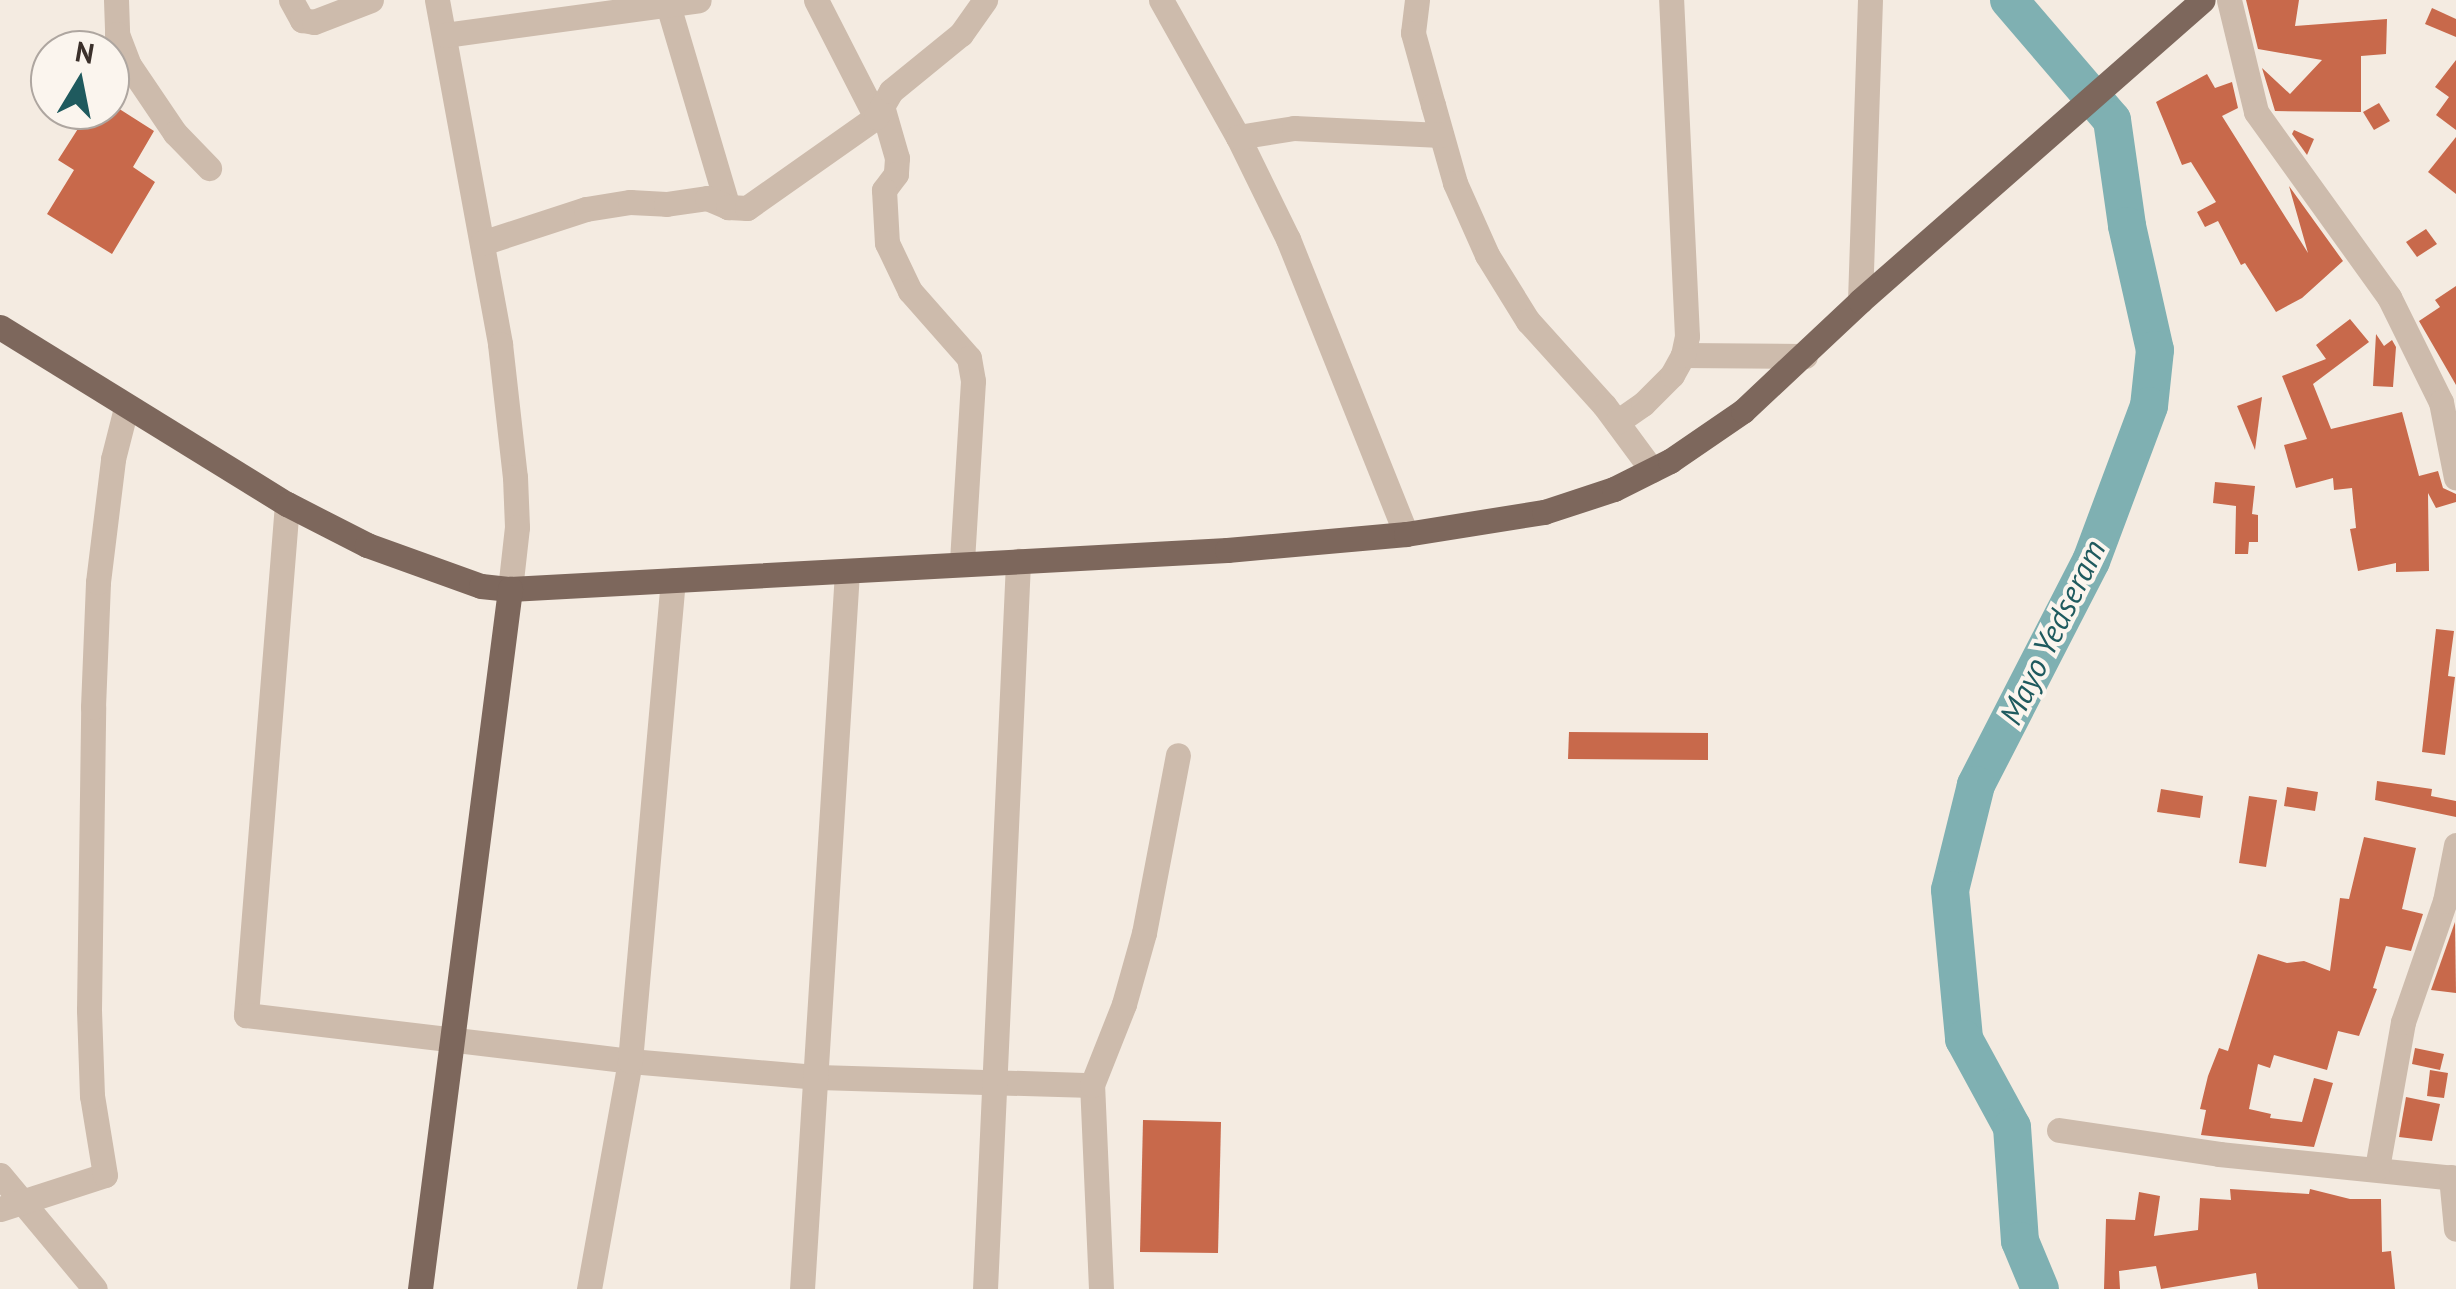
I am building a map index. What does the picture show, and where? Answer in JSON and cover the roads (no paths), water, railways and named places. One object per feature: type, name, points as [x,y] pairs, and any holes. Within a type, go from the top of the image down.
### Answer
[{"type":"main road","points":[[0,326],[126,408],[288,504],[382,551],[481,586],[510,589],[1018,561],[1406,534],[1544,512],[1614,489],[1652,470],[1744,411],[1860,302],[2203,0]]},
{"type":"main road","points":[[420,1289],[448,1040],[510,589]]},
{"type":"street","points":[[116,0],[117,34],[130,65],[175,132],[209,168]]},
{"type":"street","points":[[290,0],[302,20],[314,22],[370,0]]},
{"type":"street","points":[[437,0],[500,344],[515,476],[516,528],[510,589]]},
{"type":"street","points":[[446,35],[699,0]]},
{"type":"street","points":[[816,0],[879,112],[897,158],[896,174],[884,190],[888,243],[910,291],[968,358],[972,381],[962,563]]},
{"type":"street","points":[[482,243],[586,209],[630,202],[666,204],[707,198],[728,208],[748,208],[879,112],[891,91],[961,34],[984,0]]},
{"type":"street","points":[[1160,0],[1238,137],[1328,332],[1406,534]]},
{"type":"street","points":[[1417,0],[1413,33],[1441,136],[1455,184],[1487,255],[1528,320],[1617,422],[1652,470]]},
{"type":"street","points":[[1617,422],[1652,394],[1683,355],[1688,289],[1671,0]]},
{"type":"street","points":[[1860,302],[1870,0]]},
{"type":"street","points":[[2228,0],[2256,112],[2389,298],[2449,407],[2456,478]]},
{"type":"street","points":[[668,5],[728,208]]},
{"type":"street","points":[[1238,137],[1294,128],[1441,136]]},
{"type":"street","points":[[1683,355],[1805,356]]},
{"type":"street","points":[[12,1206],[106,1176],[92,1096],[89,1010],[93,707],[98,582],[113,460],[126,408]]},
{"type":"street","points":[[288,504],[276,603],[246,1015],[630,1062],[818,1077],[1092,1085]]},
{"type":"street","points":[[984,1289],[1018,561]]},
{"type":"street","points":[[802,1289],[847,570]]},
{"type":"street","points":[[589,1289],[630,1062],[672,580]]},
{"type":"street","points":[[1100,1289],[1092,1085],[1124,1004],[1144,933],[1178,755]]},
{"type":"street","points":[[2377,1168],[2404,1022],[2451,902],[2456,844]]},
{"type":"street","points":[[2059,1130],[2220,1154],[2454,1177],[2456,1228]]},
{"type":"street","points":[[0,1175],[12,1206],[95,1289]]},
{"type":"waterway","name":"Mayo Yedseram","points":[[2009,0],[2112,120],[2127,226],[2155,350],[2149,406],[2091,561],[1976,785],[1950,890],[1964,1039],[2012,1127],[2020,1241],[2040,1289]]}]
